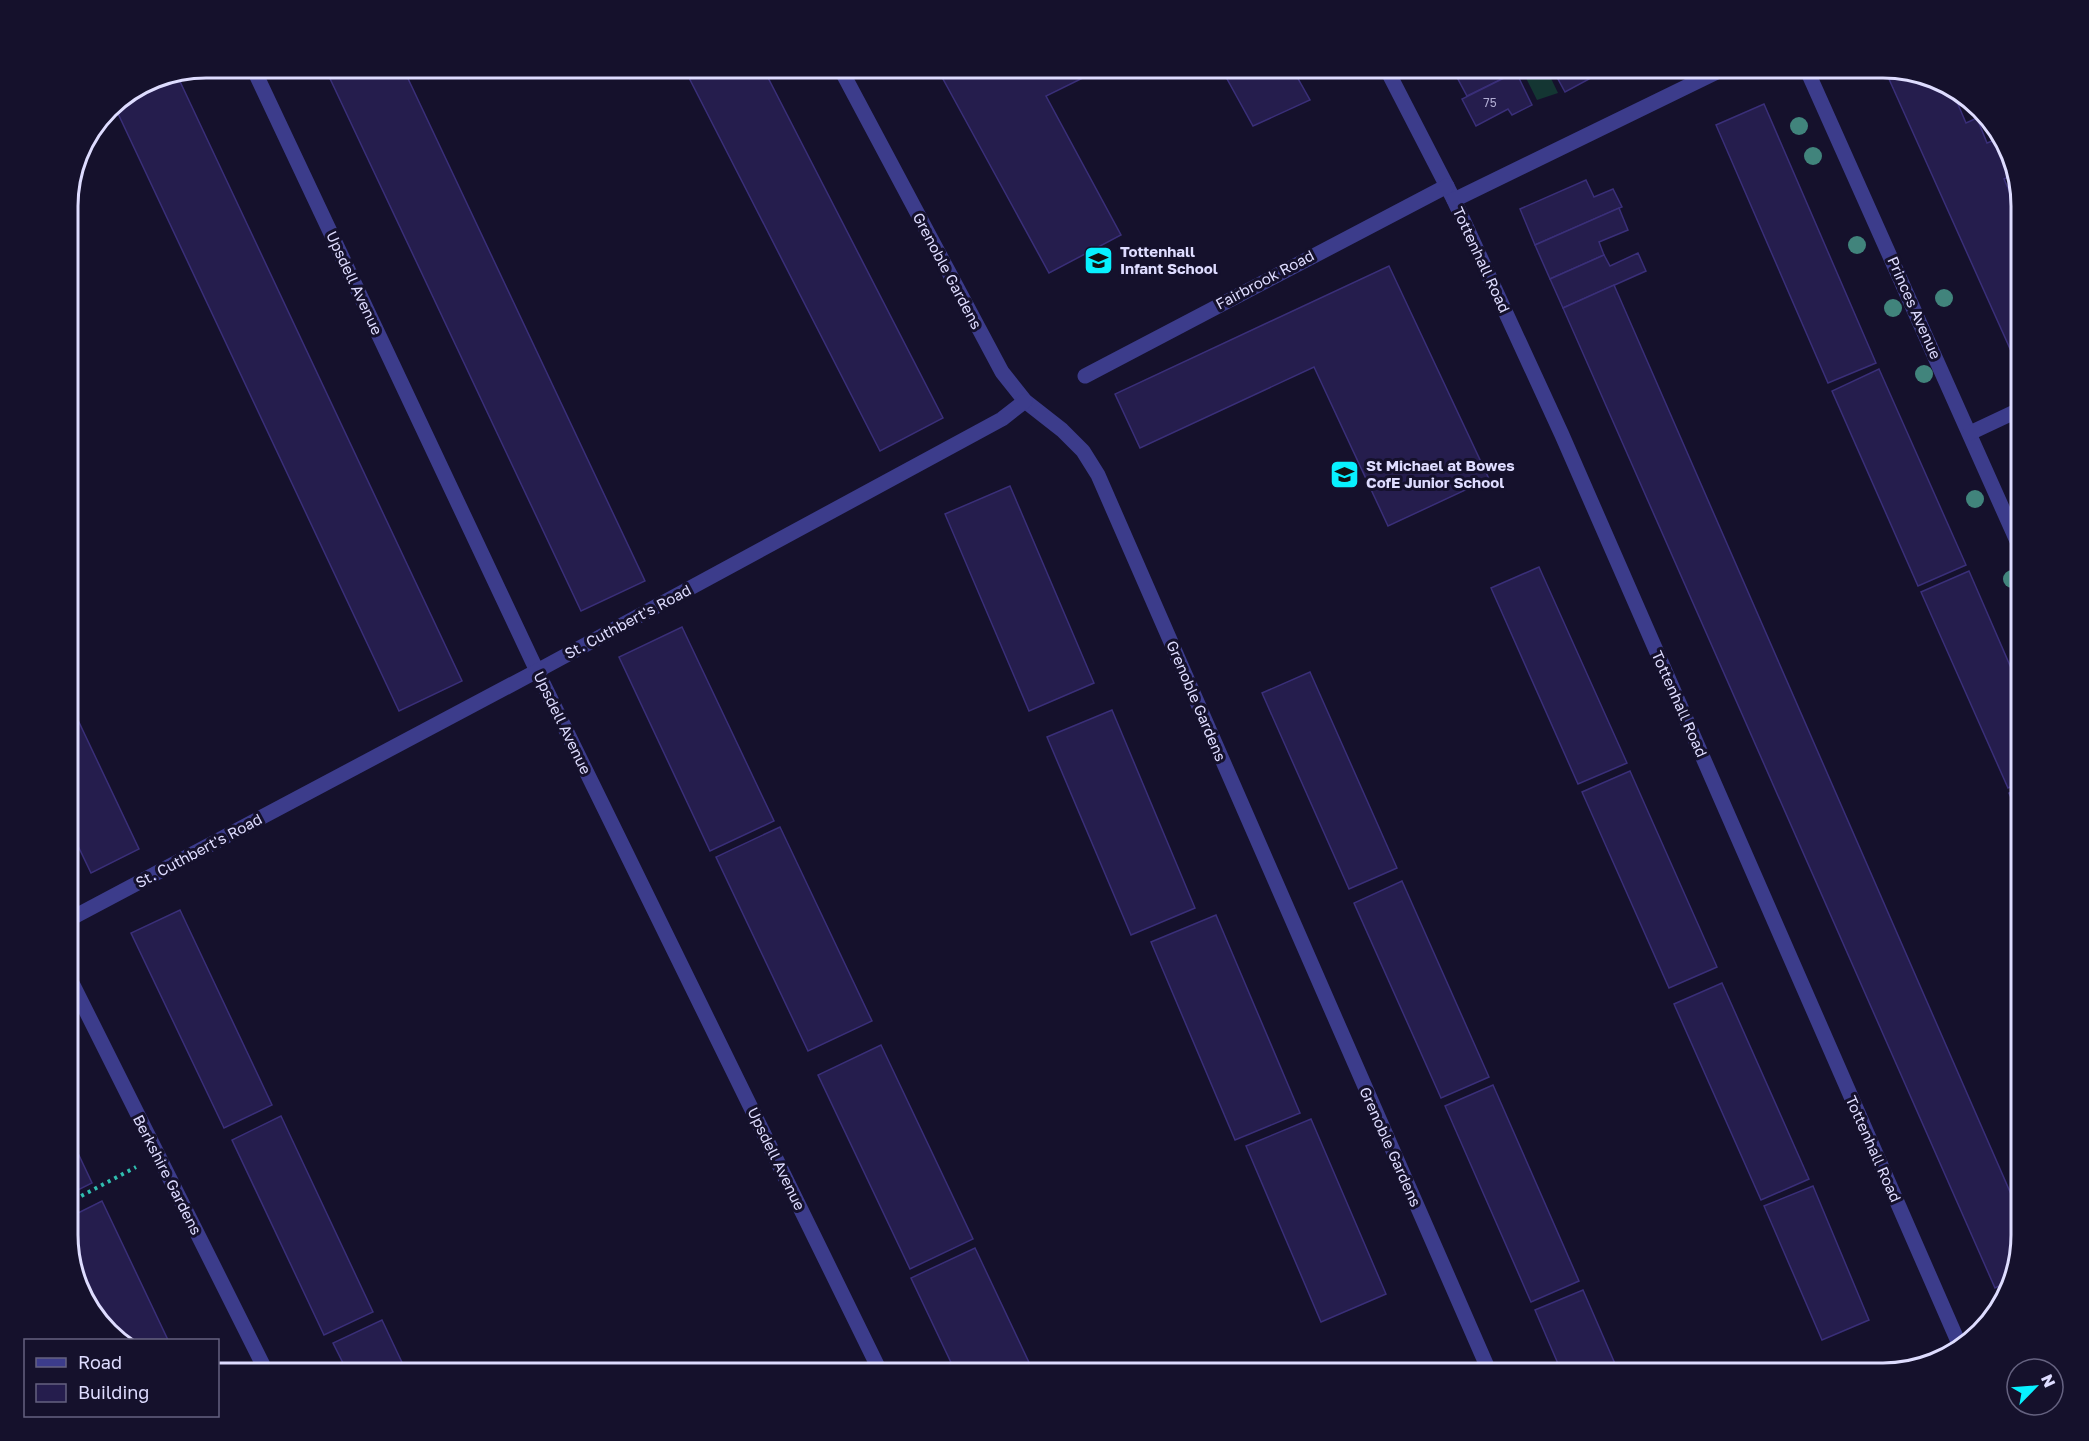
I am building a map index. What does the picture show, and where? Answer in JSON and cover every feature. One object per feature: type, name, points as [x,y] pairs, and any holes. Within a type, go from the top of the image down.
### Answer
[{"type":"street","name":"Upsdell Avenue","points":[[258,78],[537,671],[876,1363]]},
{"type":"street","name":"Grenoble Gardens","points":[[845,78],[1002,372],[1025,401],[1083,450],[1098,475],[1485,1363]]},
{"type":"street","name":"Tottenhall Road","points":[[1391,78],[1450,193],[1562,435],[1956,1339]]},
{"type":"street","name":"Fairbrook Road","points":[[1084,376],[1450,193],[1703,78]]},
{"type":"street","name":"Princes Avenue","points":[[1810,78],[2011,525]]},
{"type":"street","name":"St. Cuthbert's Road","points":[[78,915],[537,671],[1002,420],[1025,401]]},
{"type":"street","points":[[1970,433],[2011,415]]},
{"type":"street","name":"Berkshire Gardens","points":[[78,995],[262,1363]]},
{"type":"path","points":[[78,1198],[158,1156]]},
{"type":"green space","points":[[1526,78],[1551,78],[1558,93],[1537,100]]},
{"type":"building","points":[[330,78],[408,78],[645,581],[581,611]]},
{"type":"building","points":[[689,78],[768,78],[943,418],[880,451]]},
{"type":"building","points":[[942,78],[1083,78],[1046,96],[1121,235],[1049,273]]},
{"type":"building","points":[[1227,78],[1298,78],[1310,100],[1253,126]]},
{"type":"building","points":[[1457,78],[1504,78],[1467,96]]},
{"type":"building","points":[[1504,78],[1519,78],[1532,105],[1512,115],[1508,109],[1476,126],[1462,99]]},
{"type":"building","points":[[1557,78],[1591,78],[1565,92]]},
{"type":"building","points":[[1888,78],[1908,80],[1924,85],[1954,100],[1966,123],[1976,119],[1987,143],[1993,141],[2001,157],[2007,173],[2008,177],[2004,179],[2010,193],[2011,207],[2011,351]]},
{"type":"building","points":[[179,80],[462,681],[399,711],[118,114],[150,91],[173,82]]},
{"type":"building","points":[[1764,104],[1876,363],[1828,383],[1716,125]]},
{"type":"building","points":[[1586,180],[1594,197],[1613,189],[1622,207],[1535,245],[1520,209]]},
{"type":"building","points":[[1619,208],[1628,230],[1599,242],[1604,255],[1550,279],[1535,245]]},
{"type":"building","points":[[1638,253],[1646,271],[1563,308],[1550,279],[1604,255],[1610,266]]},
{"type":"building","points":[[1389,266],[1489,479],[1388,526],[1314,367],[1140,448],[1115,394]]},
{"type":"building","points":[[1614,285],[2011,1194],[2010,1251],[2001,1284],[1995,1288],[1563,308]]},
{"type":"building","points":[[1879,369],[1966,565],[1918,586],[1832,391]]},
{"type":"building","points":[[1010,486],[1094,683],[1029,711],[945,514]]},
{"type":"building","points":[[1539,567],[1627,763],[1578,784],[1491,588]]},
{"type":"building","points":[[1969,571],[2011,668],[2011,787],[2008,788],[1921,592]]},
{"type":"building","points":[[682,627],[774,821],[710,851],[619,657]]},
{"type":"building","points":[[1310,672],[1397,868],[1349,889],[1262,693]]},
{"type":"building","points":[[1112,710],[1195,908],[1131,935],[1047,737]]},
{"type":"building","points":[[78,720],[139,849],[91,873],[78,846]]},
{"type":"building","points":[[1630,771],[1717,967],[1669,988],[1582,792]]},
{"type":"building","points":[[780,827],[872,1021],[808,1051],[716,857]]},
{"type":"building","points":[[1402,881],[1489,1077],[1441,1098],[1354,903]]},
{"type":"building","points":[[180,910],[272,1105],[224,1128],[131,933]]},
{"type":"building","points":[[1216,915],[1300,1113],[1235,1140],[1151,942]]},
{"type":"building","points":[[1722,983],[1809,1179],[1761,1200],[1674,1004]]},
{"type":"building","points":[[881,1045],[973,1239],[910,1269],[818,1075]]},
{"type":"building","points":[[1493,1085],[1579,1281],[1531,1302],[1445,1106]]},
{"type":"building","points":[[281,1116],[373,1312],[324,1335],[232,1140]]},
{"type":"building","points":[[1311,1119],[1386,1294],[1321,1322],[1246,1146]]},
{"type":"building","points":[[78,1153],[92,1183],[78,1190]]},
{"type":"building","points":[[1813,1186],[1869,1320],[1822,1340],[1764,1206]]},
{"type":"building","points":[[102,1201],[168,1339],[132,1339],[116,1325],[95,1299],[80,1260],[78,1213]]},
{"type":"building","points":[[975,1248],[1029,1363],[951,1363],[911,1278]]},
{"type":"building","points":[[1583,1290],[1615,1363],[1558,1363],[1535,1310]]},
{"type":"building","points":[[382,1320],[402,1363],[343,1363],[333,1343]]},
{"type":"place","name":"Tottenhall Infant School","points":[[1099,261]]},
{"type":"place","name":"St Michael at Bowes CofE Junior School","points":[[1345,475]]}]
